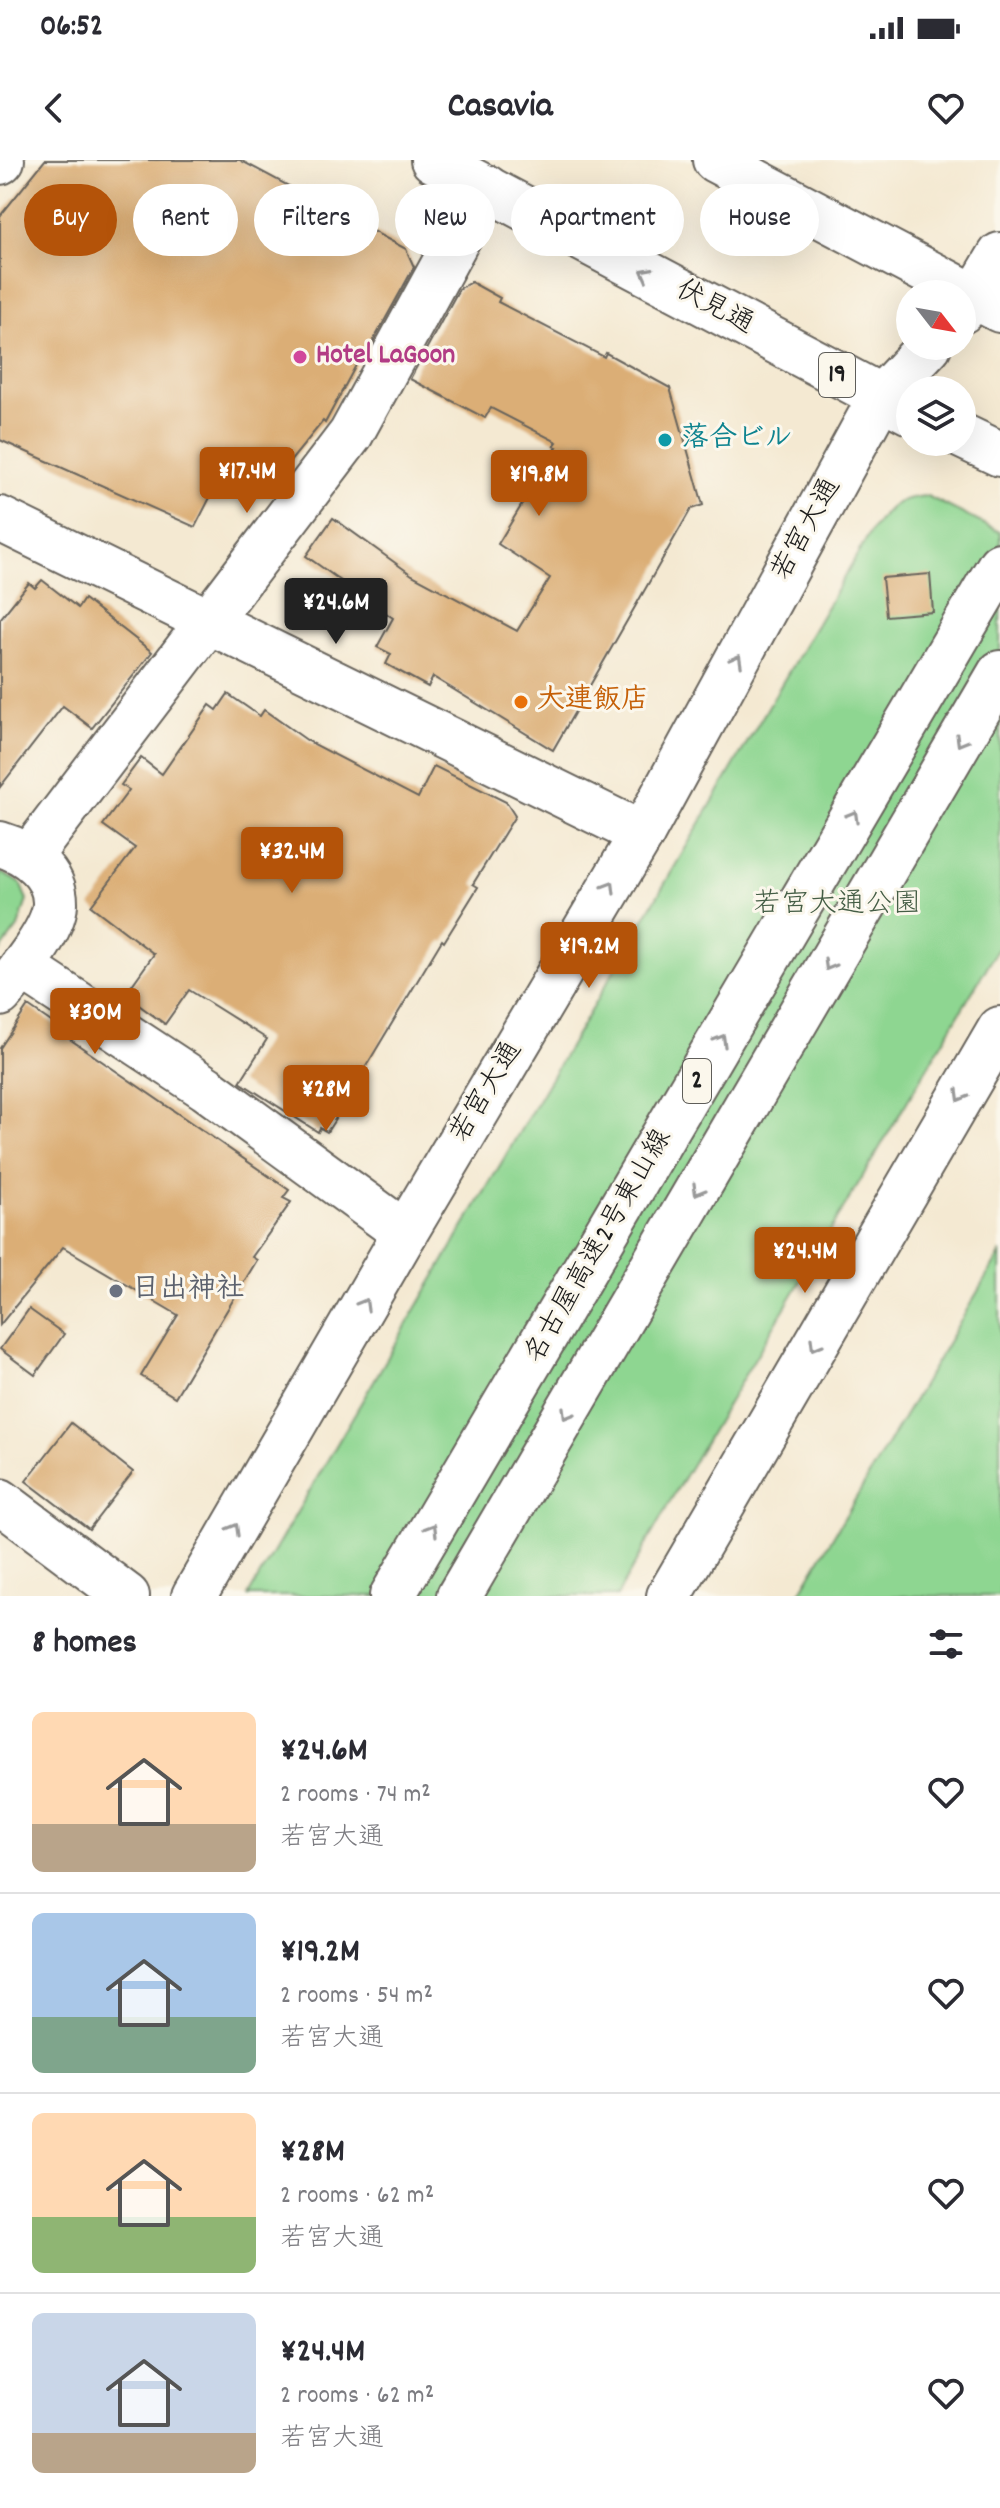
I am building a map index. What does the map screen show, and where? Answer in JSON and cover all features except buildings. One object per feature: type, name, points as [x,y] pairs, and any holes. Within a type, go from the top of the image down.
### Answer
[{"type":"main road","name":"伏見通","points":[[433,160],[480,184]]},
{"type":"main road","points":[[715,160],[979,306],[1000,255]]},
{"type":"main road","name":"伏見通","points":[[495,192],[895,405]]},
{"type":"main road","points":[[405,1233],[206,1088],[11,981],[43,938],[55,905],[48,875],[14,851],[208,622],[351,434],[448,256]]},
{"type":"main road","name":"若宮大通","points":[[194,1596],[921,360]]},
{"type":"main road","points":[[976,443],[1000,454]]},
{"type":"main road","points":[[0,519],[642,834]]},
{"type":"main road","name":"名古屋高速2号東山線","points":[[392,1596],[1000,565]]},
{"type":"main road","name":"名古屋高速2号東山線","points":[[459,1596],[1000,673]]},
{"type":"main road","points":[[669,1596],[1000,1029]]},
{"type":"main road","points":[[0,1501],[127,1596]]},
{"type":"green space","name":"若宮大通公園","points":[[927,496],[1000,532],[1000,945],[617,1596],[248,1596],[871,531],[883,515],[900,501]]},
{"type":"green space","points":[[0,872],[20,883],[27,900],[18,927],[0,951]]},
{"type":"green space","points":[[1000,1254],[1000,1596],[798,1596]]},
{"type":"place","name":"Hotel LaGoon","points":[[300,357]]},
{"type":"place","name":"落合ビル","points":[[665,440]]},
{"type":"place","name":"大連飯店","points":[[521,702]]},
{"type":"place","name":"日出神社","points":[[116,1291]]}]
